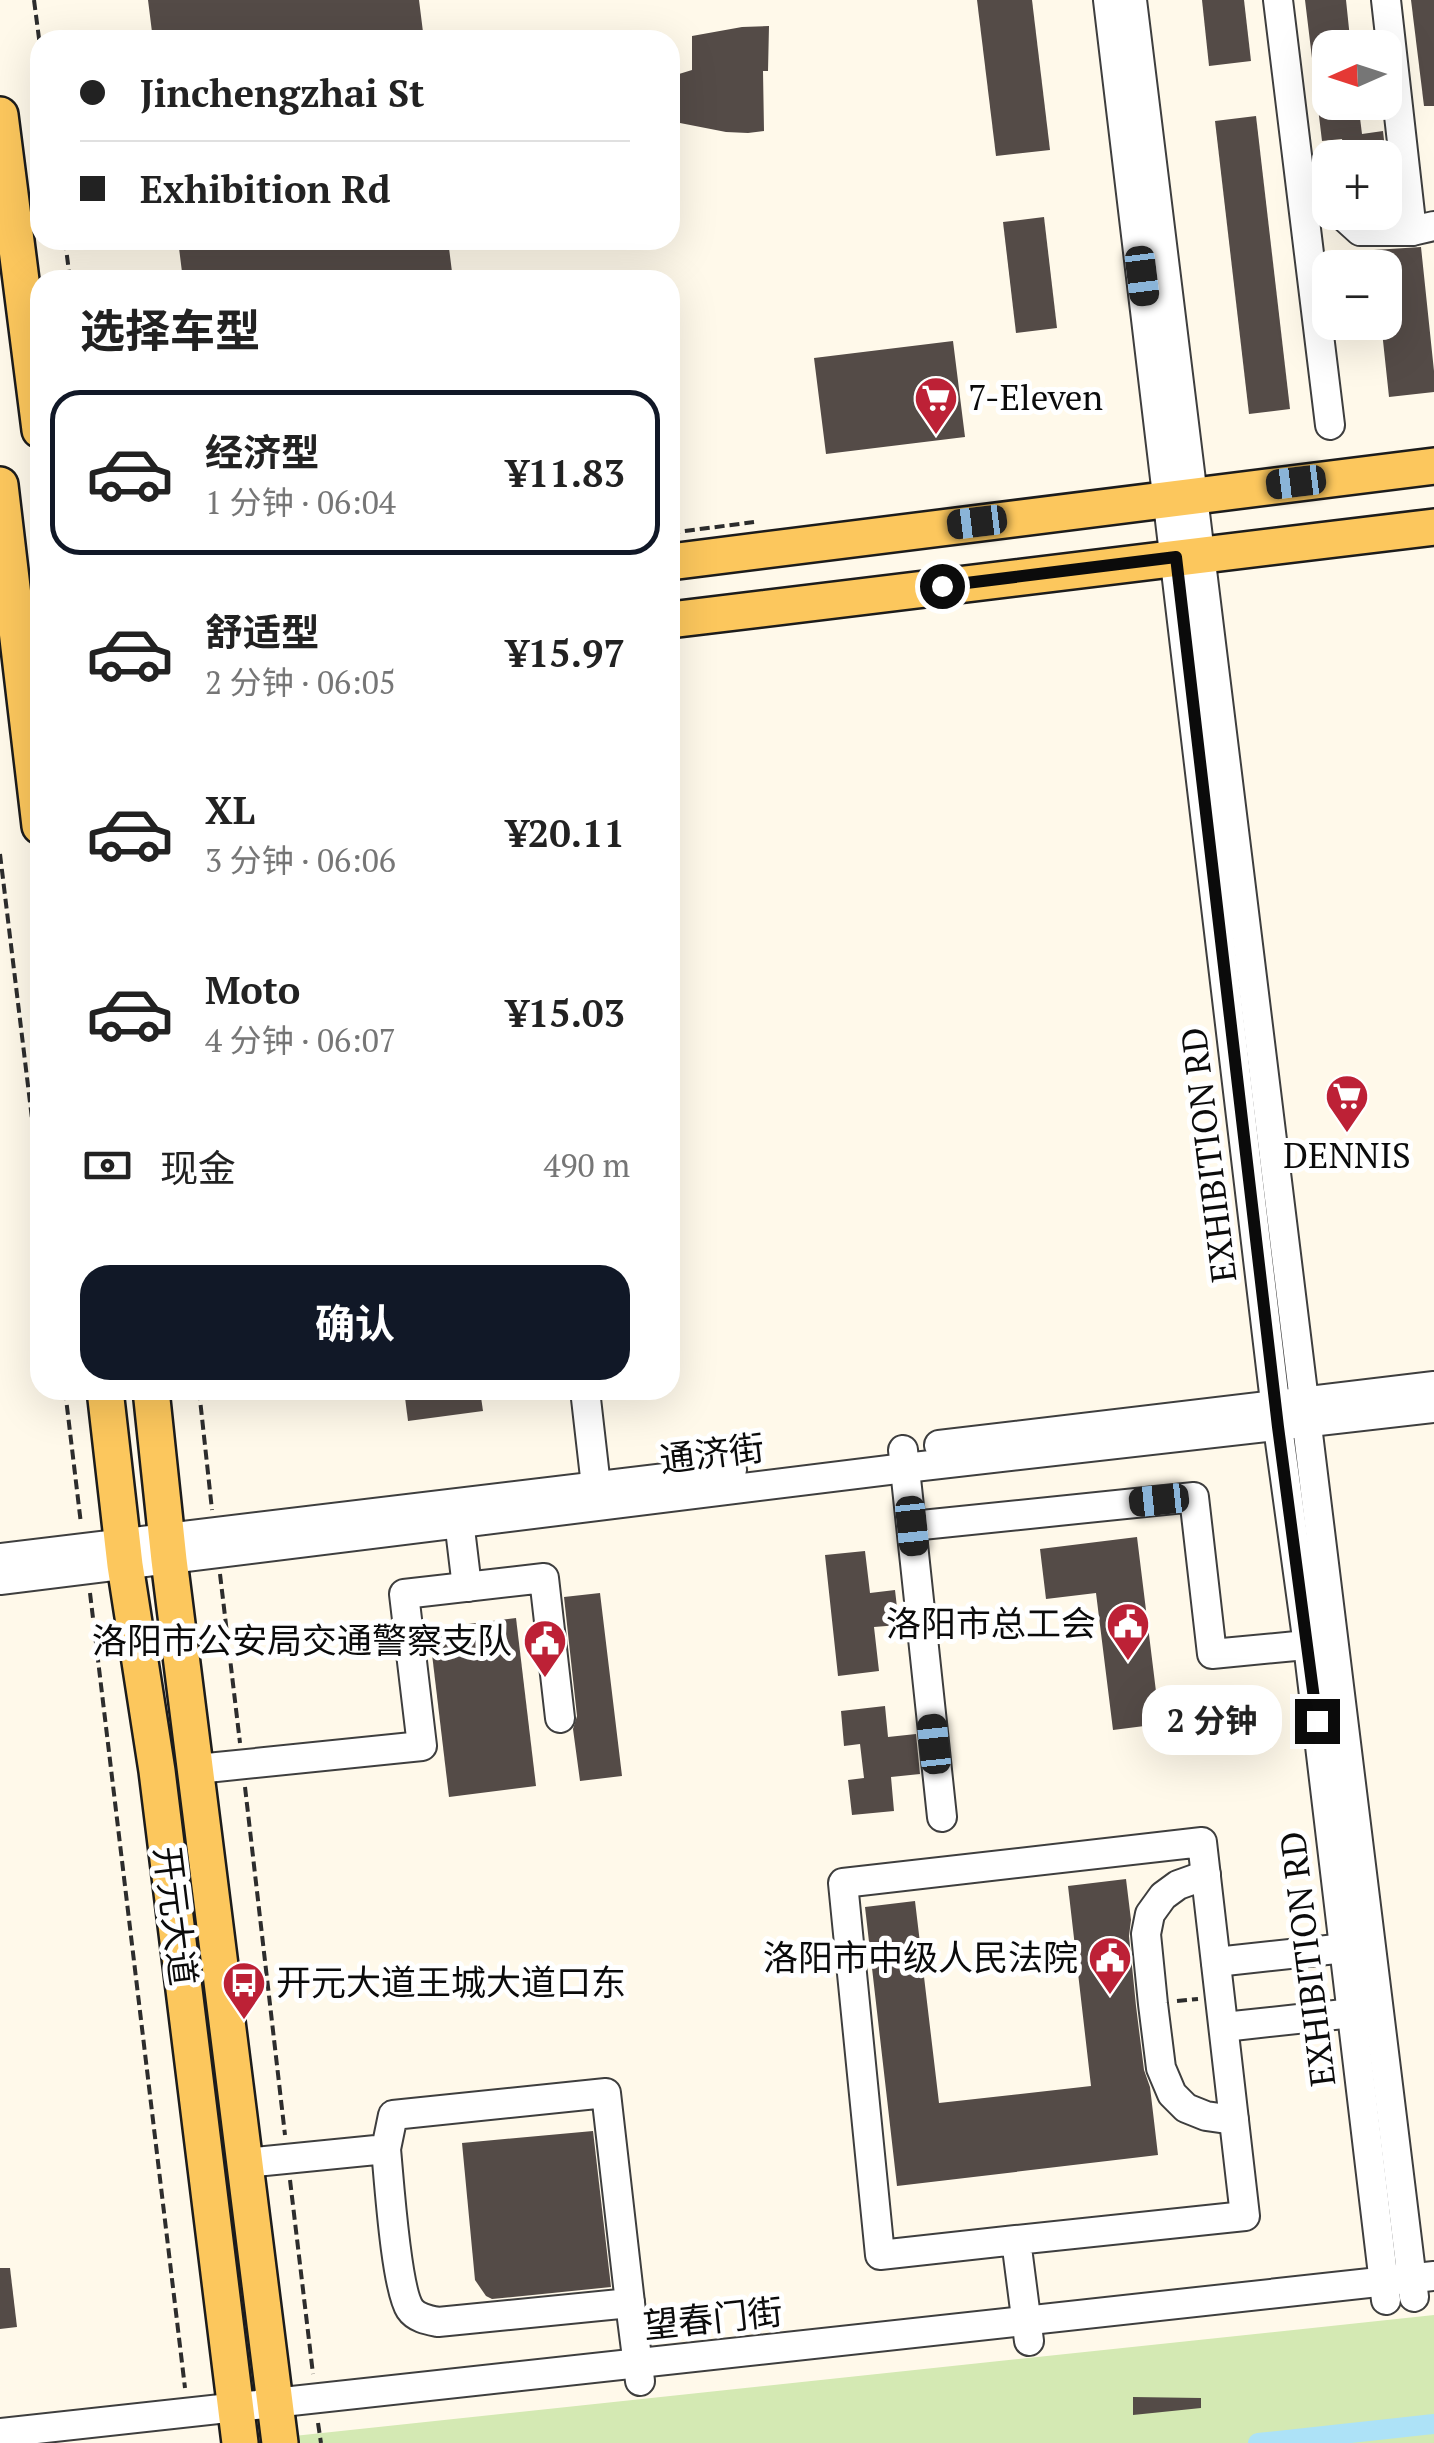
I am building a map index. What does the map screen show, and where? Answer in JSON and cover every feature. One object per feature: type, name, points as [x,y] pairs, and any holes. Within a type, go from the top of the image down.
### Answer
[{"type":"main road","points":[[0,115],[30,351]]},
{"type":"main road","points":[[680,561],[1434,466]]},
{"type":"main road","points":[[0,485],[30,756]]},
{"type":"main road","points":[[680,619],[1434,526]]},
{"type":"main road","name":"开元大道","points":[[106,1400],[124,1554],[157,1771],[238,2425]]},
{"type":"main road","name":"开元大道","points":[[152,1400],[277,2422]]},
{"type":"street","name":"EXHIBITION RD","points":[[1108,0],[1188,555],[1365,2012],[1411,2288]]},
{"type":"street","name":"EXHIBITION RD","points":[[1132,0],[1180,496]]},
{"type":"street","points":[[1278,0],[1330,425]]},
{"type":"street","points":[[1386,0],[1423,228]]},
{"type":"street","points":[[1300,178],[1312,188]]},
{"type":"street","name":"通济街","points":[[1290,1414],[1434,1386]]},
{"type":"street","points":[[586,1400],[596,1486]]},
{"type":"street","name":"通济街","points":[[0,1558],[124,1554],[1290,1414],[1434,1408]]},
{"type":"street","points":[[904,1458],[942,1816]]},
{"type":"street","name":"通济街","points":[[458,1513],[596,1486],[904,1458]]},
{"type":"street","points":[[912,1526],[1194,1496],[1212,1654],[1321,1644]]},
{"type":"street","points":[[458,1513],[467,1587]]},
{"type":"street","name":"通济街","points":[[0,1580],[86,1558]]},
{"type":"street","points":[[197,1768],[422,1746],[404,1594],[544,1578],[560,1718]]},
{"type":"street","points":[[1202,1842],[1216,1962],[1245,2216],[880,2255],[843,1883],[1202,1842]]},
{"type":"street","points":[[1206,1876],[1163,1896],[1150,1914],[1146,1934],[1153,2004],[1161,2068],[1172,2094],[1186,2108],[1234,2120]]},
{"type":"street","points":[[1216,1962],[1357,1946]]},
{"type":"street","points":[[1224,2027],[1365,2012]]},
{"type":"street","points":[[630,2303],[438,2322],[423,2319],[410,2310],[402,2286],[386,2150],[393,2114],[606,2093],[639,2373]]},
{"type":"street","points":[[244,2163],[386,2150]]},
{"type":"street","points":[[1016,2240],[1028,2332]]},
{"type":"street","name":"望春门街","points":[[82,2443],[318,2419],[639,2373],[1411,2288]]},
{"type":"street","name":"望春门街","points":[[0,2433],[188,2412],[238,2425]]},
{"type":"path","points":[[34,0],[38,30]]},
{"type":"path","points":[[0,854],[30,1102]]},
{"type":"path","points":[[66,1400],[188,2412]]},
{"type":"path","points":[[200,1400],[318,2419]]},
{"type":"green space","points":[[1434,2315],[1434,2443],[227,2443]]},
{"type":"building","points":[[148,0],[419,0],[423,30],[152,30]]},
{"type":"building","points":[[977,0],[1032,0],[1050,150],[996,156]]},
{"type":"building","points":[[1202,0],[1244,0],[1251,61],[1209,66]]},
{"type":"building","points":[[1305,0],[1346,0],[1349,30],[1312,30],[1312,58]]},
{"type":"building","points":[[1411,0],[1434,0],[1434,106],[1424,106]]},
{"type":"building","points":[[769,26],[768,71],[763,71],[764,131],[726,132],[680,123],[680,74],[692,70],[692,36]]},
{"type":"building","points":[[1256,116],[1290,409],[1249,414],[1215,121]]},
{"type":"building","points":[[1319,120],[1360,120],[1362,134],[1383,131],[1384,140],[1342,139],[1322,140]]},
{"type":"building","points":[[1044,217],[1057,328],[1016,333],[1003,222]]},
{"type":"building","points":[[1421,247],[1434,392],[1389,397],[1383,340],[1402,340],[1402,250],[1374,250]]},
{"type":"building","points":[[179,250],[449,250],[452,270],[182,270]]},
{"type":"building","points":[[953,341],[965,437],[826,454],[814,358]]},
{"type":"building","points":[[405,1400],[481,1400],[483,1411],[408,1421]]},
{"type":"building","name":"洛阳市总工会","points":[[1137,1537],[1160,1724],[1113,1730],[1096,1593],[1046,1599],[1040,1549]]},
{"type":"building","points":[[865,1551],[870,1593],[895,1590],[899,1625],[874,1627],[879,1671],[838,1676],[825,1555]]},
{"type":"building","points":[[600,1593],[622,1776],[580,1781],[564,1597]]},
{"type":"building","points":[[516,1618],[536,1786],[449,1797],[429,1629]]},
{"type":"building","points":[[885,1706],[888,1737],[916,1734],[920,1774],[891,1777],[894,1811],[852,1815],[848,1780],[864,1778],[860,1744],[844,1746],[841,1711]]},
{"type":"building","name":"洛阳市中级人民法院","points":[[1126,1879],[1136,2006],[1158,2155],[897,2186],[865,1907],[915,1901],[939,2103],[1091,2086],[1068,1886]]},
{"type":"building","points":[[593,2131],[611,2287],[492,2299],[486,2296],[475,2280],[462,2143]]},
{"type":"building","points":[[0,2268],[10,2268],[17,2327],[0,2329]]},
{"type":"building","points":[[1133,2397],[1201,2398],[1201,2408],[1133,2415]]},
{"type":"waterway","points":[[1258,2443],[1434,2424]]},
{"type":"place","name":"7-Eleven","points":[[936,436]]},
{"type":"place","name":"DENNIS","points":[[1347,1134]]},
{"type":"place","name":"洛阳市总工会","points":[[1128,1662]]},
{"type":"place","name":"洛阳市公安局交通警察支队","points":[[545,1679]]},
{"type":"place","name":"洛阳市中级人民法院","points":[[1110,1996]]},
{"type":"place","name":"开元大道王城大道口东","points":[[244,2021]]},
{"type":"route","points":[[942,586],[1176,557],[1278,1427],[1317,1721]]}]
